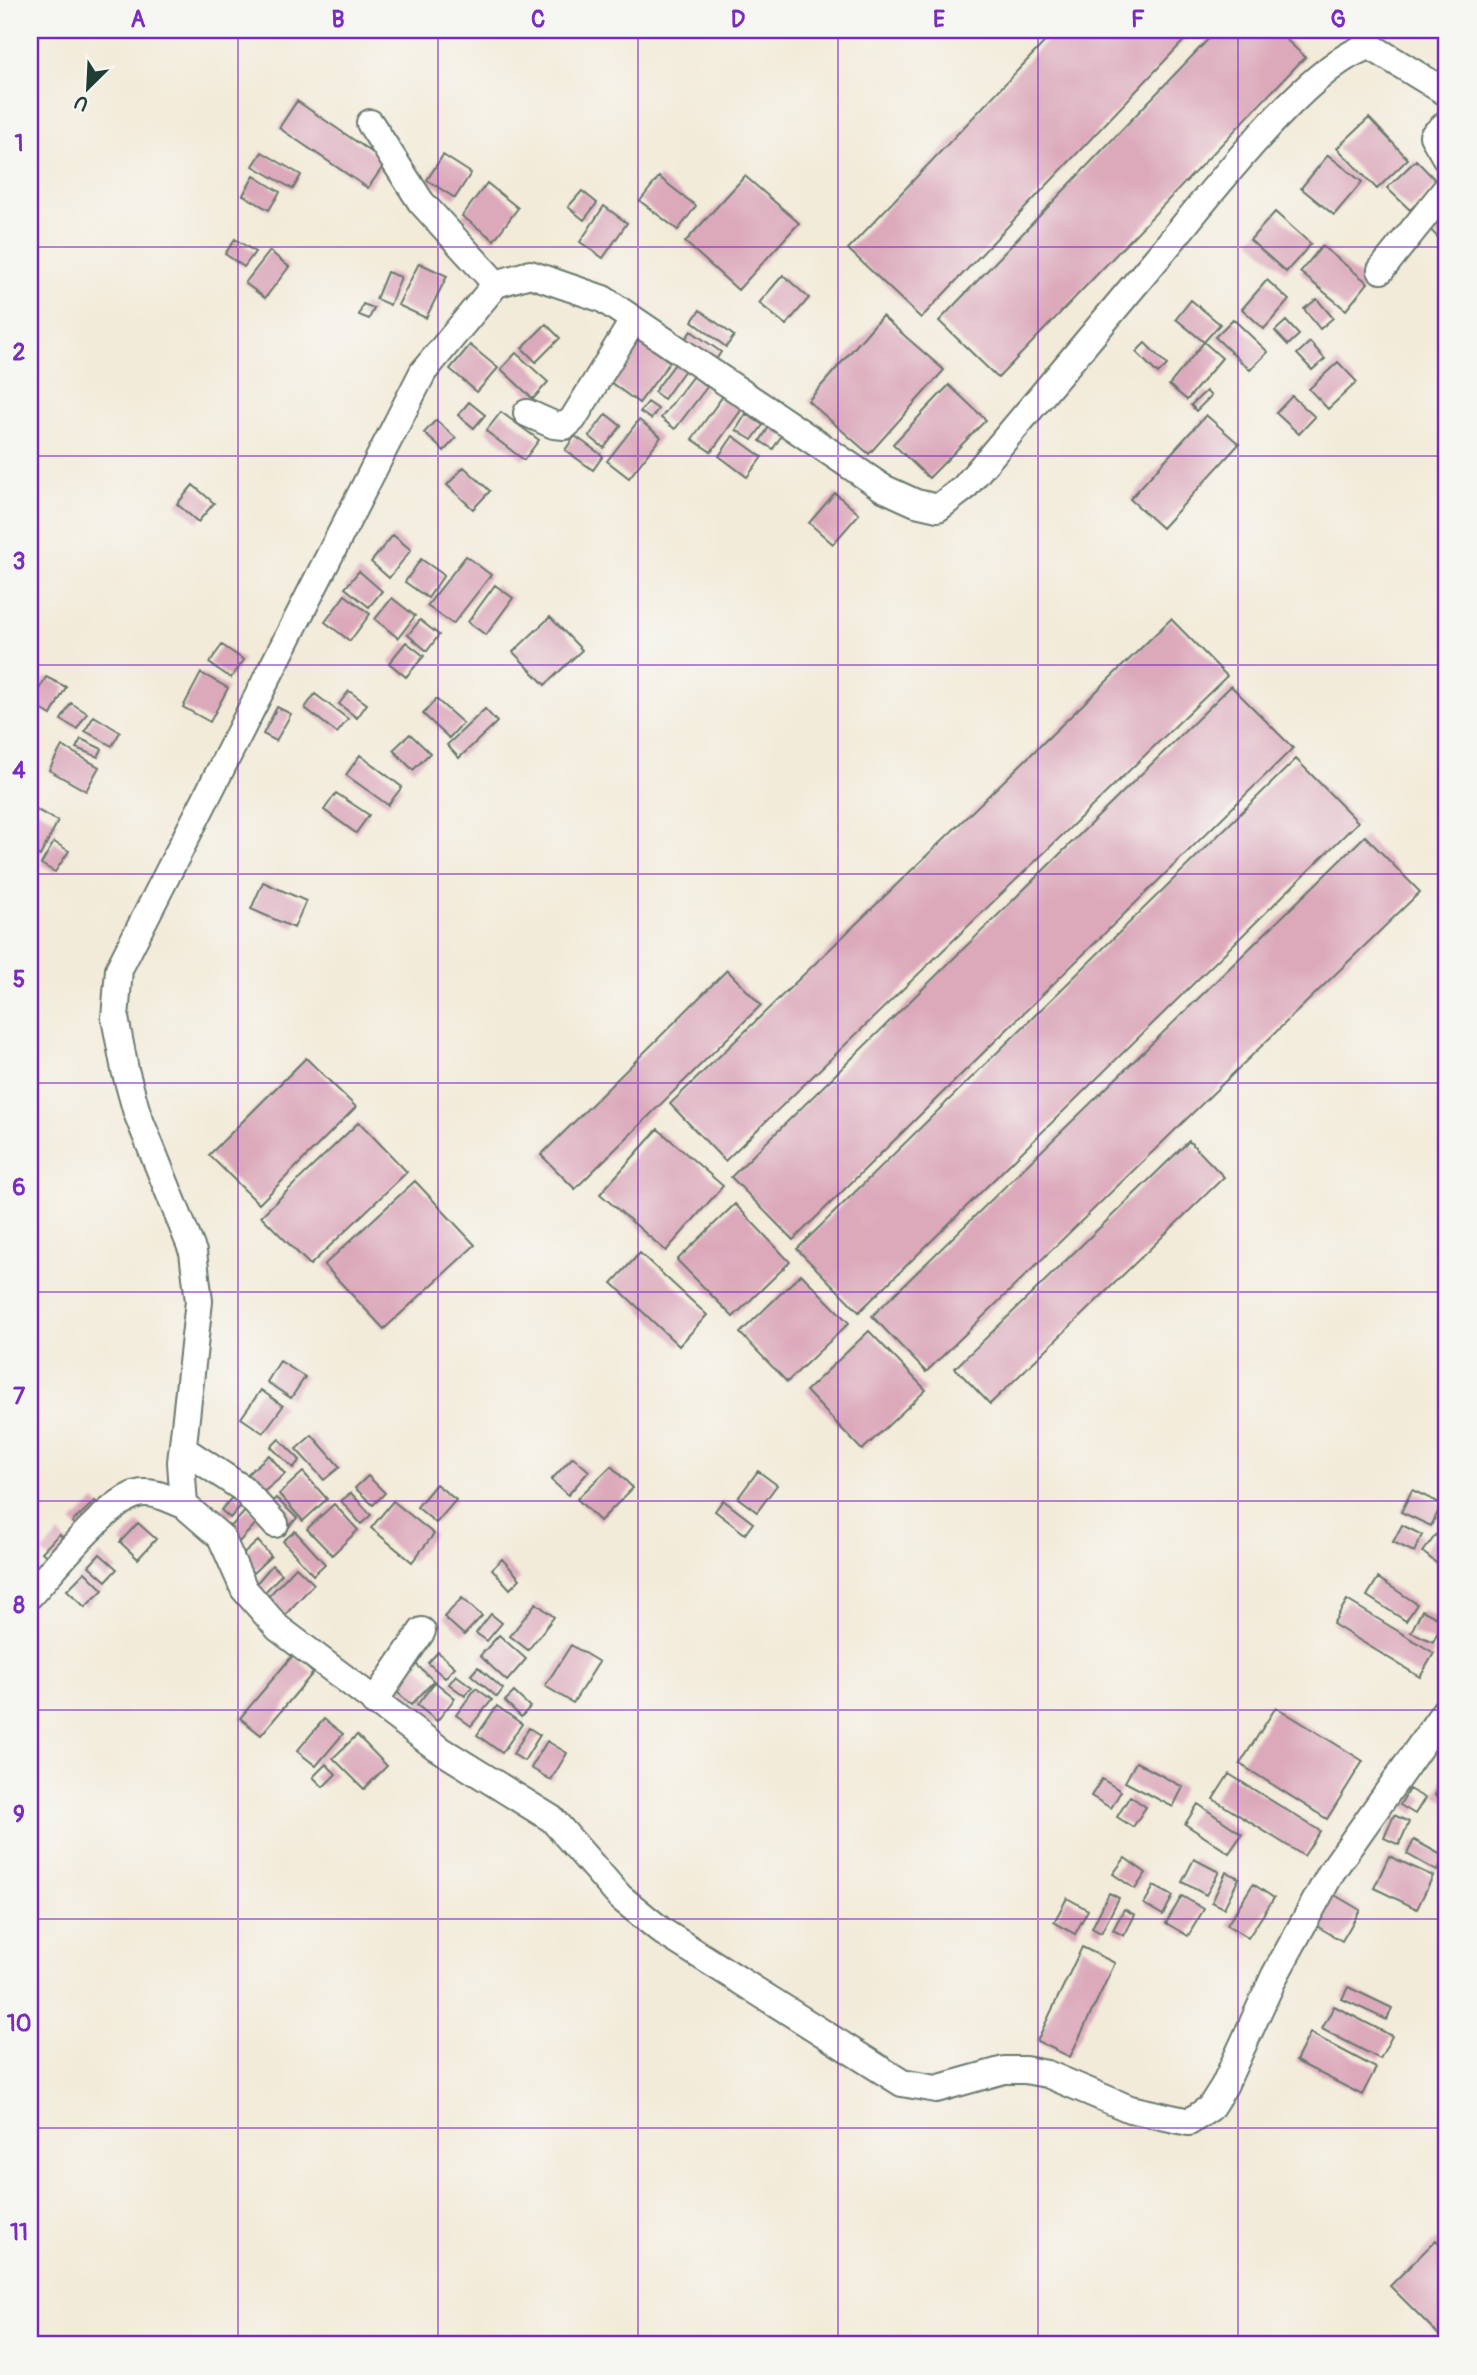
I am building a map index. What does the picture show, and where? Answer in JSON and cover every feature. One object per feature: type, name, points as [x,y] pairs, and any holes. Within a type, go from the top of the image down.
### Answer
[{"type":"street","points":[[184,1506],[183,1449],[199,1301],[192,1252],[137,1112],[125,1070],[115,1018],[119,969],[423,372],[496,284],[530,274],[603,299],[883,488],[916,503],[938,508],[964,488],[1230,172],[1307,86],[1358,49],[1370,46],[1447,93]]},
{"type":"street","points":[[1447,123],[1433,135],[1447,160]]},
{"type":"street","points":[[370,124],[421,202],[496,284]]},
{"type":"street","points":[[1381,270],[1447,188]]},
{"type":"street","points":[[527,413],[554,425],[565,426],[573,419],[633,321]]},
{"type":"street","points":[[183,1449],[242,1488],[275,1524]]},
{"type":"street","points":[[30,1595],[97,1520],[136,1494],[156,1494],[184,1506],[221,1537],[244,1589],[278,1628],[436,1747],[552,1819],[620,1897],[663,1932],[902,2083],[936,2089],[1004,2070],[1026,2070],[1047,2074],[1130,2109],[1189,2122],[1210,2108],[1224,2086],[1275,1975],[1332,1871],[1447,1709]]},
{"type":"street","points":[[374,1702],[422,1631]]},
{"type":"building","points":[[1056,30],[1194,30],[921,318],[848,249]]},
{"type":"building","points":[[1217,30],[1276,30],[1305,57],[998,378],[939,321]]},
{"type":"building","points":[[297,101],[386,162],[368,188],[279,128]]},
{"type":"building","points":[[1369,118],[1408,159],[1377,189],[1337,148]]},
{"type":"building","points":[[262,152],[301,175],[293,189],[253,166]]},
{"type":"building","points":[[443,155],[471,173],[455,198],[427,180]]},
{"type":"building","points":[[1328,155],[1362,182],[1334,215],[1301,188]]},
{"type":"building","points":[[1416,160],[1438,183],[1410,210],[1387,188]]},
{"type":"building","points":[[254,176],[280,192],[269,210],[243,195]]},
{"type":"building","points":[[745,176],[799,223],[738,290],[685,242]]},
{"type":"building","points":[[659,177],[696,206],[678,230],[640,201]]},
{"type":"building","points":[[487,183],[518,208],[494,240],[462,216]]},
{"type":"building","points":[[582,191],[597,203],[584,220],[568,207]]},
{"type":"building","points":[[1447,205],[1447,247],[1426,225]]},
{"type":"building","points":[[604,206],[627,223],[603,258],[580,242]]},
{"type":"building","points":[[1275,212],[1311,244],[1286,272],[1250,240]]},
{"type":"building","points":[[235,239],[255,252],[244,267],[225,254]]},
{"type":"building","points":[[1322,246],[1368,283],[1346,310],[1300,272]]},
{"type":"building","points":[[270,251],[289,267],[265,298],[245,283]]},
{"type":"building","points":[[419,263],[447,276],[426,318],[398,305]]},
{"type":"building","points":[[387,272],[401,277],[390,305],[376,299]]},
{"type":"building","points":[[783,275],[809,298],[786,325],[759,303]]},
{"type":"building","points":[[1267,280],[1289,300],[1264,329],[1242,309]]},
{"type":"building","points":[[1317,299],[1333,318],[1320,329],[1304,309]]},
{"type":"building","points":[[1191,300],[1220,324],[1204,342],[1176,319]]},
{"type":"building","points":[[363,304],[374,308],[369,319],[359,315]]},
{"type":"building","points":[[700,310],[734,336],[726,347],[692,321]]},
{"type":"building","points":[[882,316],[944,370],[869,454],[808,401]]},
{"type":"building","points":[[1233,319],[1268,352],[1250,370],[1215,337]]},
{"type":"building","points":[[1286,321],[1299,335],[1288,345],[1275,331]]},
{"type":"building","points":[[546,324],[560,338],[536,362],[522,348]]},
{"type":"building","points":[[691,331],[721,352],[715,361],[685,340]]},
{"type":"building","points":[[637,338],[670,362],[639,403],[606,379]]},
{"type":"building","points":[[1204,342],[1222,358],[1187,400],[1169,385]]},
{"type":"building","points":[[1310,342],[1325,359],[1312,370],[1297,354]]},
{"type":"building","points":[[1145,343],[1167,365],[1158,374],[1136,352]]},
{"type":"building","points":[[470,345],[498,368],[477,392],[450,369]]},
{"type":"building","points":[[516,353],[548,382],[533,399],[501,369]]},
{"type":"building","points":[[681,356],[690,363],[664,399],[654,392]]},
{"type":"building","points":[[1338,362],[1357,382],[1328,409],[1309,389]]},
{"type":"building","points":[[693,376],[707,387],[675,429],[661,418]]},
{"type":"building","points":[[949,385],[986,420],[929,478],[893,444]]},
{"type":"building","points":[[1206,391],[1211,396],[1196,411],[1191,405]]},
{"type":"building","points":[[723,396],[742,409],[711,452],[692,439]]},
{"type":"building","points":[[1292,396],[1315,417],[1299,434],[1276,413]]},
{"type":"building","points":[[469,402],[485,415],[474,428],[458,415]]},
{"type":"building","points":[[648,402],[658,409],[651,419],[640,412]]},
{"type":"building","points":[[501,412],[539,440],[524,460],[486,431]]},
{"type":"building","points":[[606,414],[621,426],[604,448],[589,436]]},
{"type":"building","points":[[746,414],[763,425],[752,440],[736,430]]},
{"type":"building","points":[[1206,415],[1239,444],[1162,528],[1130,499]]},
{"type":"building","points":[[436,420],[456,438],[444,451],[424,433]]},
{"type":"building","points":[[639,420],[661,437],[629,478],[607,461]]},
{"type":"building","points":[[772,422],[785,430],[773,449],[760,441]]},
{"type":"building","points":[[575,436],[603,456],[593,470],[565,450]]},
{"type":"building","points":[[733,436],[762,457],[747,477],[719,456]]},
{"type":"building","points":[[464,467],[490,491],[473,509],[447,485]]},
{"type":"building","points":[[193,485],[214,503],[198,522],[177,504]]},
{"type":"building","points":[[835,493],[859,514],[833,544],[809,523]]},
{"type":"building","points":[[393,535],[411,550],[389,578],[371,562]]},
{"type":"building","points":[[466,556],[491,575],[453,624],[427,606]]},
{"type":"building","points":[[421,559],[444,575],[428,598],[405,582]]},
{"type":"building","points":[[359,571],[382,591],[369,607],[345,588]]},
{"type":"building","points":[[495,585],[513,598],[486,635],[468,622]]},
{"type":"building","points":[[345,595],[370,614],[350,641],[325,622]]},
{"type":"building","points":[[392,598],[415,616],[398,638],[375,619]]},
{"type":"building","points":[[550,617],[582,650],[545,685],[513,652]]},
{"type":"building","points":[[1171,619],[1227,676],[725,1161],[670,1104]]},
{"type":"building","points":[[420,620],[439,635],[427,651],[408,635]]},
{"type":"building","points":[[406,642],[424,656],[406,677],[389,663]]},
{"type":"building","points":[[222,645],[244,660],[231,678],[209,663]]},
{"type":"building","points":[[201,673],[228,688],[210,722],[183,707]]},
{"type":"building","points":[[46,677],[66,687],[51,715],[31,703]]},
{"type":"building","points":[[1231,686],[1293,748],[793,1240],[731,1177]]},
{"type":"building","points":[[349,691],[367,704],[357,718],[339,704]]},
{"type":"building","points":[[315,694],[348,719],[337,733],[305,708]]},
{"type":"building","points":[[436,699],[463,723],[449,738],[423,714]]},
{"type":"building","points":[[71,703],[87,713],[77,729],[61,720]]},
{"type":"building","points":[[277,707],[291,714],[276,741],[263,734]]},
{"type":"building","points":[[485,709],[497,722],[459,758],[447,745]]},
{"type":"building","points":[[94,716],[120,732],[112,746],[85,731]]},
{"type":"building","points":[[410,734],[430,753],[413,770],[393,750]]},
{"type":"building","points":[[81,739],[102,749],[98,757],[76,748]]},
{"type":"building","points":[[62,746],[99,767],[86,791],[49,770]]},
{"type":"building","points":[[360,755],[402,787],[388,805],[346,775]]},
{"type":"building","points":[[1296,759],[1358,822],[859,1312],[797,1249]]},
{"type":"building","points":[[336,793],[369,815],[356,833],[324,810]]},
{"type":"building","points":[[37,810],[58,821],[40,856],[30,851],[30,823]]},
{"type":"building","points":[[1365,836],[1420,892],[926,1372],[872,1316]]},
{"type":"building","points":[[54,842],[69,851],[55,872],[41,864]]},
{"type":"building","points":[[263,882],[306,901],[294,928],[251,909]]},
{"type":"building","points":[[727,970],[761,1005],[575,1189],[541,1155]]},
{"type":"building","points":[[306,1058],[356,1107],[259,1204],[209,1155]]},
{"type":"building","points":[[359,1122],[407,1172],[310,1265],[261,1216]]},
{"type":"building","points":[[658,1129],[723,1186],[666,1251],[600,1194]]},
{"type":"building","points":[[1189,1141],[1224,1177],[990,1404],[955,1368]]},
{"type":"building","points":[[415,1181],[475,1245],[384,1329],[324,1265]]},
{"type":"building","points":[[735,1204],[790,1262],[733,1317],[677,1260]]},
{"type":"building","points":[[640,1253],[707,1315],[679,1346],[612,1283]]},
{"type":"building","points":[[801,1274],[849,1323],[787,1382],[740,1333]]},
{"type":"building","points":[[869,1331],[926,1390],[862,1450],[806,1391]]},
{"type":"building","points":[[280,1361],[305,1377],[291,1398],[267,1382]]},
{"type":"building","points":[[261,1390],[283,1406],[263,1433],[241,1418]]},
{"type":"building","points":[[312,1435],[340,1467],[324,1480],[296,1449]]},
{"type":"building","points":[[279,1439],[300,1460],[293,1468],[271,1447]]},
{"type":"building","points":[[269,1455],[285,1474],[260,1495],[244,1477]]},
{"type":"building","points":[[573,1457],[589,1471],[568,1495],[551,1480]]},
{"type":"building","points":[[611,1466],[633,1488],[600,1521],[577,1499]]},
{"type":"building","points":[[758,1471],[777,1485],[757,1512],[738,1498]]},
{"type":"building","points":[[303,1472],[327,1499],[303,1521],[279,1494]]},
{"type":"building","points":[[368,1476],[385,1493],[373,1505],[355,1488]]},
{"type":"building","points":[[436,1484],[456,1500],[436,1523],[417,1507]]},
{"type":"building","points":[[1412,1490],[1442,1504],[1431,1526],[1401,1512]]},
{"type":"building","points":[[351,1493],[371,1515],[361,1524],[341,1501]]},
{"type":"building","points":[[235,1494],[244,1502],[230,1518],[221,1510]]},
{"type":"building","points":[[276,1498],[297,1518],[285,1531],[264,1510]]},
{"type":"building","points":[[723,1500],[753,1523],[745,1534],[715,1511]]},
{"type":"building","points":[[95,1501],[105,1511],[81,1533],[72,1522]]},
{"type":"building","points":[[393,1501],[434,1534],[412,1562],[371,1528]]},
{"type":"building","points":[[334,1504],[358,1530],[332,1555],[307,1529]]},
{"type":"building","points":[[248,1508],[260,1519],[238,1543],[226,1532]]},
{"type":"building","points":[[138,1523],[156,1539],[138,1559],[120,1542]]},
{"type":"building","points":[[1402,1525],[1422,1535],[1414,1552],[1393,1542]]},
{"type":"building","points":[[295,1531],[325,1564],[313,1575],[283,1541]]},
{"type":"building","points":[[1438,1532],[1447,1539],[1447,1572],[1423,1552]]},
{"type":"building","points":[[59,1534],[70,1545],[53,1563],[42,1552]]},
{"type":"building","points":[[258,1541],[271,1556],[253,1573],[239,1558]]},
{"type":"building","points":[[100,1554],[117,1569],[106,1581],[89,1566]]},
{"type":"building","points":[[502,1559],[520,1579],[510,1589],[492,1569]]},
{"type":"building","points":[[272,1565],[282,1574],[264,1593],[255,1585]]},
{"type":"building","points":[[296,1567],[314,1584],[284,1616],[266,1599]]},
{"type":"building","points":[[85,1572],[103,1590],[85,1607],[67,1590]]},
{"type":"building","points":[[1378,1578],[1417,1604],[1406,1621],[1367,1596]]},
{"type":"building","points":[[462,1598],[482,1616],[464,1635],[444,1617]]},
{"type":"building","points":[[1347,1600],[1434,1653],[1420,1677],[1333,1624]]},
{"type":"building","points":[[536,1603],[554,1617],[528,1650],[510,1636]]},
{"type":"building","points":[[1422,1610],[1443,1621],[1433,1642],[1411,1632]]},
{"type":"building","points":[[491,1614],[502,1623],[487,1641],[476,1633]]},
{"type":"building","points":[[499,1635],[526,1659],[507,1681],[480,1656]]},
{"type":"building","points":[[571,1645],[599,1662],[573,1703],[545,1686]]},
{"type":"building","points":[[438,1652],[455,1667],[445,1678],[428,1663]]},
{"type":"building","points":[[293,1655],[313,1673],[261,1735],[240,1718]]},
{"type":"building","points":[[416,1664],[434,1681],[411,1705],[393,1688]]},
{"type":"building","points":[[478,1667],[503,1689],[497,1697],[471,1675]]},
{"type":"building","points":[[456,1675],[472,1687],[465,1696],[449,1684]]},
{"type":"building","points":[[435,1682],[455,1698],[437,1721],[417,1705]]},
{"type":"building","points":[[476,1688],[492,1700],[471,1726],[456,1715]]},
{"type":"building","points":[[514,1692],[530,1707],[521,1717],[505,1701]]},
{"type":"building","points":[[497,1706],[522,1724],[502,1753],[477,1735]]},
{"type":"building","points":[[1276,1707],[1363,1761],[1327,1819],[1240,1764]]},
{"type":"building","points":[[324,1719],[343,1734],[316,1766],[297,1751]]},
{"type":"building","points":[[529,1728],[540,1735],[524,1761],[513,1754]]},
{"type":"building","points":[[357,1735],[387,1766],[364,1789],[333,1758]]},
{"type":"building","points":[[547,1741],[567,1753],[551,1780],[531,1768]]},
{"type":"building","points":[[1136,1762],[1183,1787],[1173,1807],[1125,1782]]},
{"type":"building","points":[[326,1764],[336,1774],[323,1787],[313,1777]]},
{"type":"building","points":[[1447,1771],[1447,1801],[1435,1795]]},
{"type":"building","points":[[1229,1774],[1320,1831],[1304,1856],[1213,1799]]},
{"type":"building","points":[[1102,1779],[1121,1791],[1111,1808],[1091,1796]]},
{"type":"building","points":[[1409,1789],[1425,1798],[1415,1814],[1400,1805]]},
{"type":"building","points":[[1130,1796],[1146,1807],[1133,1827],[1117,1817]]},
{"type":"building","points":[[1198,1804],[1242,1834],[1229,1853],[1185,1824]]},
{"type":"building","points":[[1394,1815],[1409,1822],[1399,1845],[1384,1838]]},
{"type":"building","points":[[1414,1840],[1445,1857],[1437,1871],[1407,1854]]},
{"type":"building","points":[[30,1843],[39,1851],[30,1861]]},
{"type":"building","points":[[1389,1856],[1433,1876],[1417,1909],[1374,1888]]},
{"type":"building","points":[[1125,1858],[1146,1873],[1135,1889],[1113,1874]]},
{"type":"building","points":[[1194,1859],[1219,1872],[1206,1895],[1182,1882]]},
{"type":"building","points":[[1226,1872],[1239,1878],[1224,1908],[1212,1902]]},
{"type":"building","points":[[1253,1884],[1274,1898],[1248,1938],[1227,1925]]},
{"type":"building","points":[[1154,1886],[1173,1896],[1163,1915],[1144,1904]]},
{"type":"building","points":[[1109,1893],[1119,1898],[1101,1933],[1092,1928]]},
{"type":"building","points":[[1333,1894],[1360,1910],[1342,1941],[1315,1925]]},
{"type":"building","points":[[1182,1896],[1204,1909],[1188,1936],[1166,1923]]},
{"type":"building","points":[[1067,1898],[1088,1910],[1075,1934],[1054,1922]]},
{"type":"building","points":[[1124,1909],[1135,1915],[1124,1936],[1113,1930]]},
{"type":"building","points":[[1082,1947],[1115,1963],[1070,2057],[1037,2041]]},
{"type":"building","points":[[1348,1987],[1392,2008],[1387,2020],[1342,1999]]},
{"type":"building","points":[[1334,2006],[1392,2036],[1380,2059],[1322,2029]]},
{"type":"building","points":[[1310,2033],[1376,2068],[1362,2095],[1296,2061]]},
{"type":"building","points":[[1436,2240],[1447,2251],[1447,2343],[1390,2286]]}]
